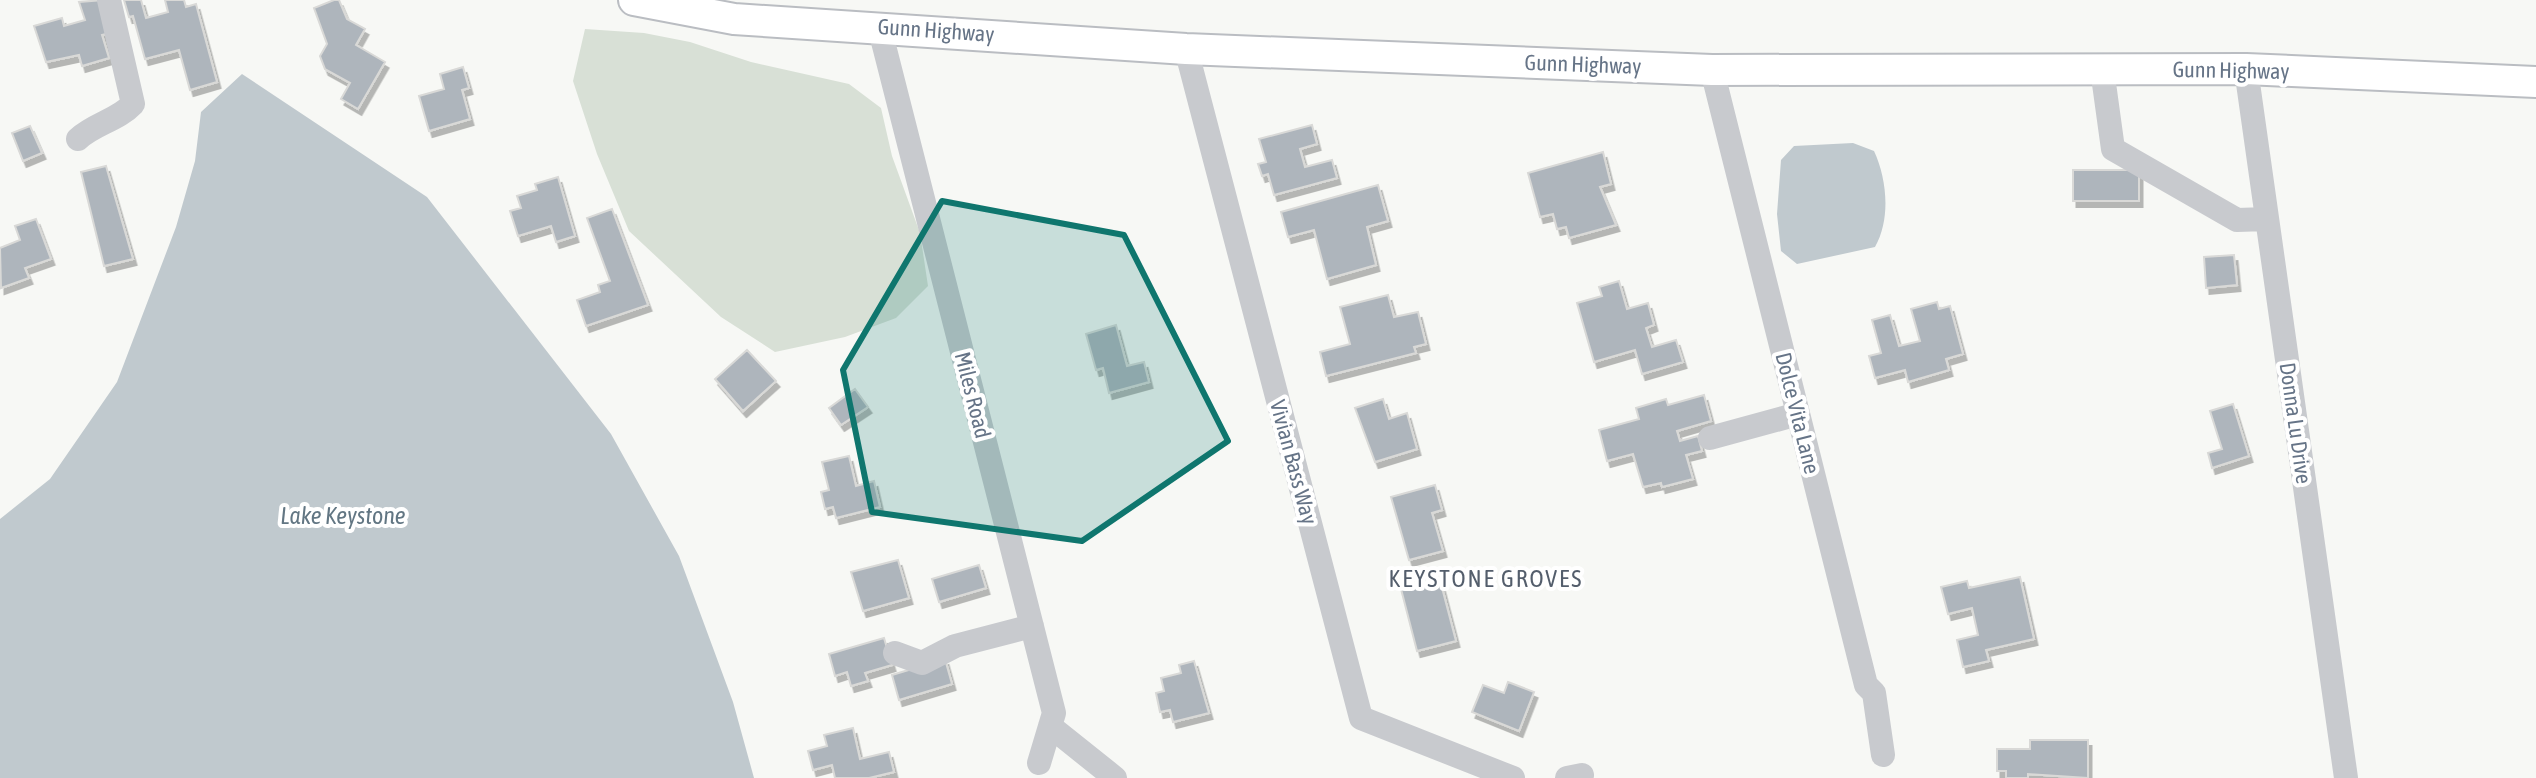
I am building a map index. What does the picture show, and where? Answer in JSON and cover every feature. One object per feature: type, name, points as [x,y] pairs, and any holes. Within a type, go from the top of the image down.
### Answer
[{"type":"main road","name":"Gunn Highway","points":[[634,0],[734,19],[879,26],[1186,49],[1712,70],[2246,69],[2536,82]]},
{"type":"street","points":[[78,139],[133,104],[109,0]]},
{"type":"street","name":"Miles Road","points":[[879,26],[1054,713],[1039,763]]},
{"type":"street","name":"Vivian Bass Way","points":[[1186,49],[1361,718],[1513,778]]},
{"type":"street","points":[[2102,69],[2113,149],[2237,220],[2267,219]]},
{"type":"street","name":"Donna Lu Drive","points":[[2246,69],[2346,778]]},
{"type":"street","name":"Dolce Vita Lane","points":[[1712,70],[1866,685],[1874,693],[1883,755]]},
{"type":"street","points":[[1710,438],[1798,414]]},
{"type":"street","points":[[895,653],[922,663],[955,646],[1032,626]]},
{"type":"street","points":[[1050,726],[1115,778]]},
{"type":"highlighted area","points":[[942,201],[1124,235],[1228,441],[1082,541],[872,512],[843,370]]},
{"type":"shaded area","points":[[585,29],[644,33],[690,42],[751,62],[849,84],[881,108],[892,156],[920,233],[928,286],[896,318],[845,337],[775,352],[721,317],[629,231],[597,154],[573,81]]},
{"type":"water","name":"Lake Keystone","points":[[242,74],[427,197],[611,434],[679,556],[733,702],[754,778],[0,778],[0,519],[50,479],[117,382],[176,227],[195,161],[201,112]]},
{"type":"water","points":[[1853,143],[1874,151],[1882,174],[1885,212],[1875,247],[1797,264],[1781,251],[1777,214],[1781,160],[1794,146]]},
{"type":"building","points":[[104,0],[114,32],[102,35],[109,58],[82,66],[79,55],[46,62],[34,26],[62,18],[64,26],[85,20],[79,2]]},
{"type":"building","points":[[124,0],[141,0],[146,18],[168,12],[165,0],[184,0],[186,7],[196,4],[217,82],[190,90],[179,50],[145,59],[133,16],[129,17]]},
{"type":"building","points":[[339,0],[347,19],[365,29],[356,45],[385,62],[358,109],[341,99],[350,83],[325,69],[320,56],[327,44],[314,8]]},
{"type":"building","points":[[463,67],[469,88],[462,90],[470,119],[429,131],[419,96],[444,89],[440,74]]},
{"type":"building","points":[[1312,125],[1317,144],[1300,149],[1305,167],[1332,160],[1337,178],[1274,195],[1268,174],[1262,176],[1258,164],[1266,162],[1259,139]]},
{"type":"building","points":[[30,126],[42,153],[23,161],[12,133]]},
{"type":"building","points":[[1603,152],[1611,184],[1600,187],[1616,225],[1569,238],[1566,227],[1557,229],[1553,214],[1540,217],[1528,173]]},
{"type":"building","points":[[106,166],[133,259],[104,266],[81,172]]},
{"type":"building","points":[[2073,170],[2139,170],[2139,201],[2073,201]]},
{"type":"building","points":[[558,177],[575,236],[556,242],[551,226],[518,236],[510,211],[521,208],[517,196],[537,190],[535,184]]},
{"type":"building","points":[[1378,185],[1388,221],[1367,227],[1376,265],[1327,279],[1314,230],[1288,237],[1281,212]]},
{"type":"building","points":[[612,209],[648,305],[586,326],[577,300],[600,292],[598,285],[610,281],[587,218]]},
{"type":"building","points":[[36,219],[51,259],[25,268],[29,278],[1,288],[0,248],[20,240],[15,226]]},
{"type":"building","points":[[2234,255],[2237,285],[2206,288],[2204,257]]},
{"type":"building","points":[[1619,281],[1627,309],[1648,303],[1654,325],[1646,328],[1652,347],[1676,340],[1683,362],[1642,374],[1635,350],[1594,362],[1577,303],[1602,296],[1599,287]]},
{"type":"building","points":[[1388,295],[1394,317],[1418,312],[1426,344],[1414,347],[1416,353],[1326,376],[1320,352],[1350,344],[1340,307]]},
{"type":"building","points":[[1937,302],[1939,309],[1950,306],[1963,354],[1946,359],[1949,370],[1908,382],[1905,370],[1875,378],[1869,356],[1881,353],[1872,320],[1890,315],[1899,346],[1920,341],[1911,309]]},
{"type":"building","points":[[1116,325],[1127,366],[1144,362],[1149,382],[1109,393],[1103,368],[1096,370],[1086,334]]},
{"type":"building","points":[[747,350],[776,381],[743,411],[715,379]]},
{"type":"building","points":[[855,389],[868,407],[841,425],[829,408]]},
{"type":"building","points":[[1704,395],[1711,421],[1677,431],[1680,441],[1698,436],[1702,451],[1686,455],[1693,479],[1662,487],[1661,483],[1643,487],[1633,454],[1607,461],[1599,430],[1639,419],[1636,408],[1666,399],[1668,405]]},
{"type":"building","points":[[1383,399],[1389,419],[1407,413],[1417,449],[1375,462],[1355,408]]},
{"type":"building","points":[[2233,404],[2249,456],[2212,468],[2208,453],[2222,449],[2210,411]]},
{"type":"building","points":[[849,456],[856,486],[874,481],[880,507],[836,518],[833,507],[825,509],[821,492],[829,490],[822,462]]},
{"type":"building","points":[[1435,485],[1442,510],[1432,513],[1443,551],[1409,560],[1391,497]]},
{"type":"building","points":[[898,560],[909,598],[863,611],[851,572]]},
{"type":"building","points":[[979,565],[986,588],[939,602],[932,579]]},
{"type":"building","points":[[2020,577],[2034,639],[1986,650],[1989,661],[1963,667],[1957,640],[1978,635],[1972,608],[1948,614],[1941,587],[1967,581],[1969,588]]},
{"type":"building","points":[[1440,580],[1456,641],[1417,651],[1401,589]]},
{"type":"building","points":[[884,638],[892,665],[865,673],[868,681],[851,686],[847,672],[835,676],[829,654]]},
{"type":"building","points":[[945,659],[952,684],[899,700],[892,675]]},
{"type":"building","points":[[1194,661],[1209,713],[1173,722],[1170,710],[1160,712],[1156,693],[1164,691],[1161,678],[1181,673],[1179,665]]},
{"type":"building","points":[[1508,682],[1534,692],[1519,731],[1472,712],[1483,685],[1504,693]]},
{"type":"building","points":[[853,728],[860,759],[889,752],[894,772],[869,778],[835,778],[832,765],[813,770],[808,751],[827,746],[824,735]]},
{"type":"building","points":[[2030,740],[2088,740],[2088,778],[2028,774],[2028,778],[2006,778],[2006,771],[1997,771],[1997,749],[2030,749]]},
{"type":"district","name":"KEYSTONE GROVES","points":[[1486,579]]}]
